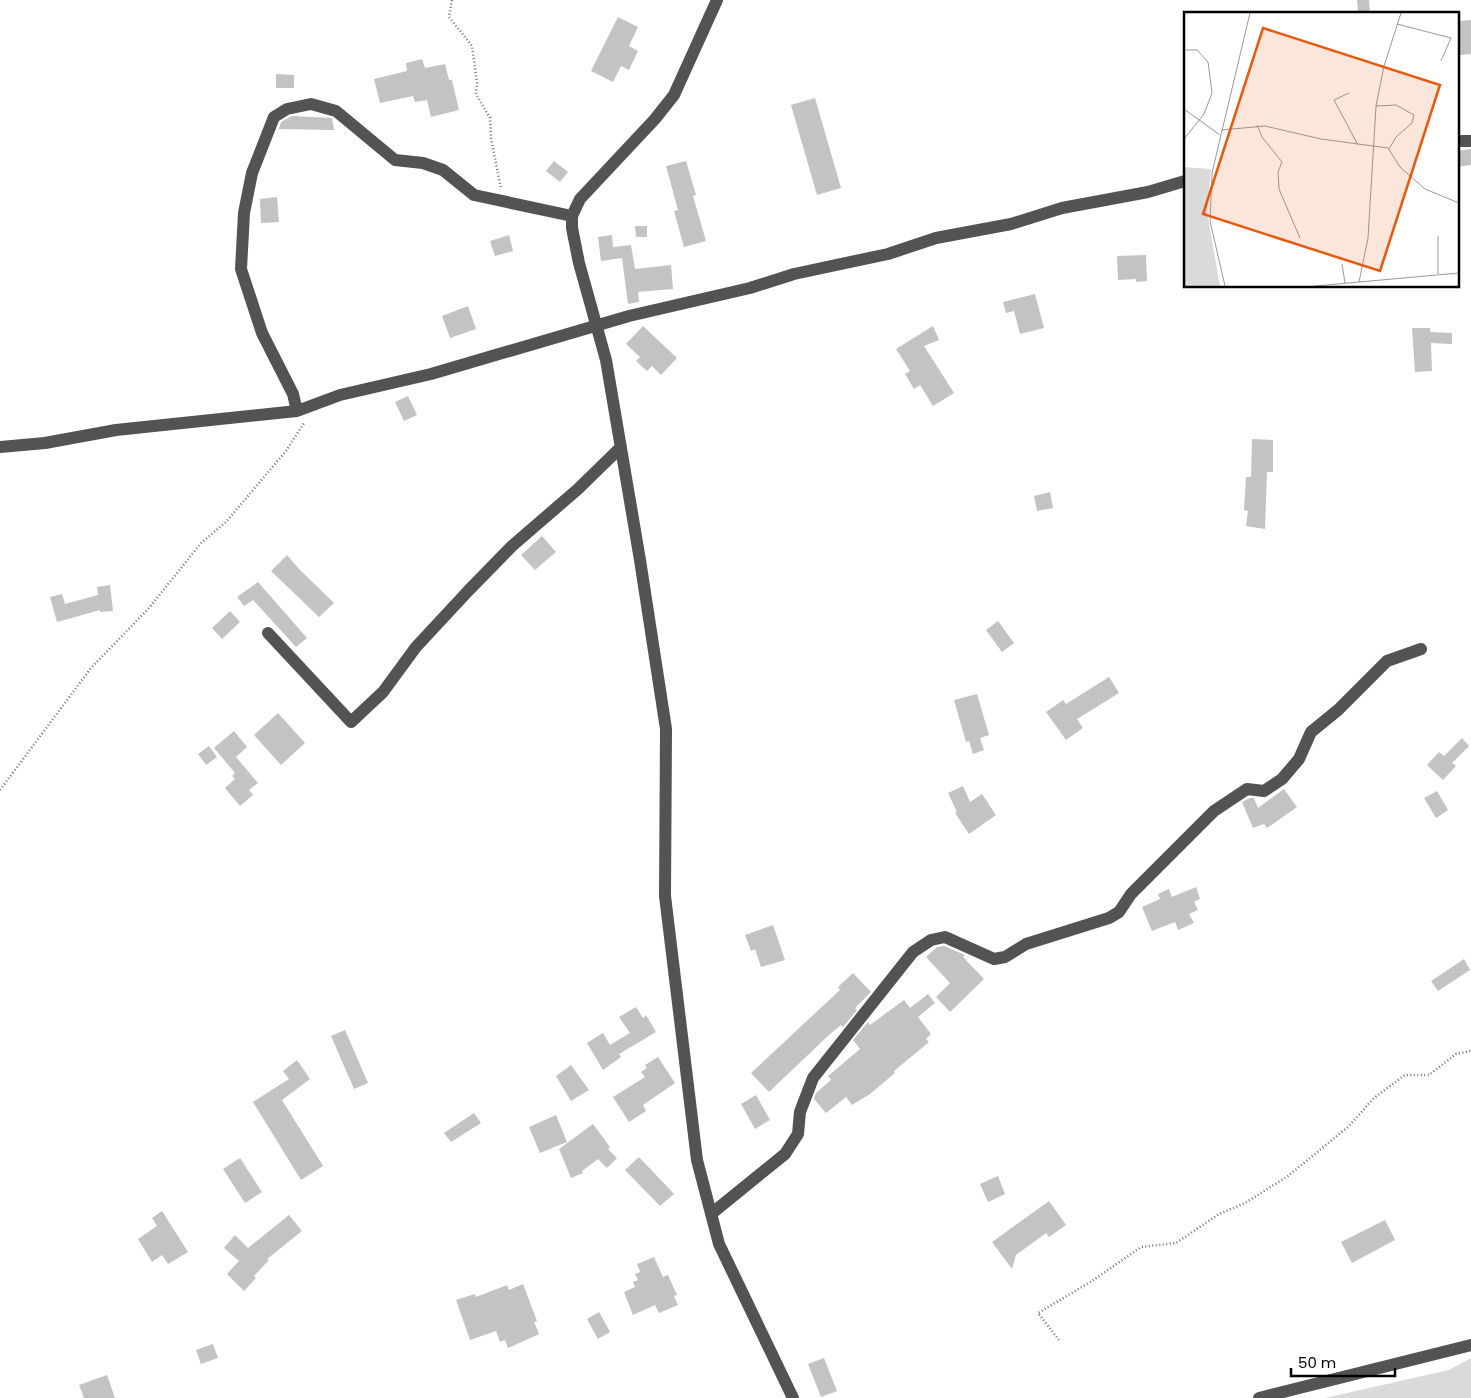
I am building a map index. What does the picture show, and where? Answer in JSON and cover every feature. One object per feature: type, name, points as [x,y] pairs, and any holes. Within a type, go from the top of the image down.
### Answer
[{"type":"street","points":[[717,0],[674,94],[655,119],[580,199],[572,216],[573,240],[597,326],[620,447],[666,730],[665,896],[697,1160],[719,1244],[793,1398]]},
{"type":"street","points":[[297,411],[293,394],[262,333],[241,269],[244,213],[252,172],[274,117],[287,109],[311,104],[336,111],[395,160],[423,163],[443,170],[474,195],[572,216]]},
{"type":"street","points":[[1458,141],[1471,141]]},
{"type":"street","points":[[0,447],[45,443],[116,430],[297,411],[315,406],[340,395],[431,374],[681,302],[750,288],[794,274],[888,254],[936,238],[1011,224],[1062,208],[1141,194],[1184,181]]},
{"type":"street","points":[[268,633],[351,722],[383,692],[416,647],[512,546],[578,489],[620,447]]},
{"type":"street","points":[[711,1214],[785,1154],[798,1134],[800,1112],[813,1078],[913,952],[931,940],[945,937],[994,959],[1005,957],[1026,944],[1109,918],[1119,912],[1131,894],[1214,811],[1247,789],[1264,791],[1282,779],[1299,759],[1311,732],[1338,710],[1387,661],[1421,648]]},
{"type":"street","points":[[1259,1398],[1471,1345]]},
{"type":"path","points":[[452,0],[449,17],[472,46],[477,82],[476,94],[490,118],[491,138],[504,200]]},
{"type":"path","points":[[0,790],[91,668],[149,608],[201,543],[226,522],[286,452],[315,406]]},
{"type":"path","points":[[1059,1340],[1038,1313],[1092,1281],[1141,1247],[1176,1244],[1219,1214],[1245,1203],[1288,1176],[1348,1127],[1374,1098],[1405,1075],[1429,1076],[1456,1054],[1471,1051]]},
{"type":"shaded area","points":[[1471,1358],[1471,1398],[1325,1398],[1449,1370]]},
{"type":"building","points":[[1357,0],[1369,0],[1370,12],[1358,12]]},
{"type":"building","points":[[618,17],[638,27],[629,46],[638,51],[629,70],[621,66],[613,82],[591,71]]},
{"type":"building","points":[[1471,20],[1471,54],[1460,55],[1458,21]]},
{"type":"building","points":[[422,59],[425,68],[445,64],[449,80],[452,80],[459,110],[431,117],[427,100],[415,102],[413,96],[380,103],[374,79],[407,71],[406,63]]},
{"type":"building","points":[[276,74],[294,75],[294,88],[276,88]]},
{"type":"building","points":[[815,98],[841,188],[817,195],[791,105]]},
{"type":"building","points":[[292,116],[332,118],[334,130],[279,129],[281,122]]},
{"type":"building","points":[[1471,149],[1471,165],[1458,167],[1458,151]]},
{"type":"building","points":[[554,161],[568,172],[560,182],[546,171]]},
{"type":"building","points":[[686,161],[696,195],[693,196],[706,241],[684,247],[674,211],[678,210],[666,166]]},
{"type":"building","points":[[277,197],[279,222],[261,223],[260,199]]},
{"type":"building","points":[[635,226],[647,226],[647,237],[636,237]]},
{"type":"building","points":[[509,235],[513,251],[495,256],[490,241]]},
{"type":"building","points":[[612,235],[613,247],[631,245],[635,269],[671,265],[673,289],[638,292],[639,302],[628,304],[622,258],[601,261],[598,237]]},
{"type":"building","points":[[1146,255],[1147,281],[1136,282],[1136,279],[1118,280],[1117,256]]},
{"type":"building","points":[[1035,294],[1044,328],[1020,334],[1014,311],[1006,313],[1003,302]]},
{"type":"building","points":[[468,306],[476,329],[450,338],[442,316]]},
{"type":"building","points":[[643,326],[677,358],[661,375],[652,366],[647,371],[636,361],[640,357],[626,344]]},
{"type":"building","points":[[933,326],[939,340],[924,346],[954,393],[933,406],[920,385],[914,389],[905,374],[910,371],[896,349]]},
{"type":"building","points":[[1412,328],[1430,328],[1430,332],[1452,333],[1452,344],[1431,343],[1432,371],[1415,372]]},
{"type":"building","points":[[408,396],[417,415],[404,421],[395,402]]},
{"type":"building","points":[[1252,439],[1273,440],[1273,472],[1267,472],[1265,529],[1246,526],[1248,511],[1244,510],[1246,477],[1251,477]]},
{"type":"building","points":[[1050,492],[1053,508],[1037,511],[1034,496]]},
{"type":"building","points":[[542,536],[556,552],[535,570],[521,555]]},
{"type":"building","points":[[287,555],[334,603],[319,617],[271,571]]},
{"type":"building","points":[[258,582],[307,638],[296,647],[253,600],[244,606],[237,597]]},
{"type":"building","points":[[110,585],[113,611],[100,612],[100,610],[57,622],[50,597],[62,594],[65,604],[98,595],[97,587]]},
{"type":"building","points":[[230,611],[240,622],[222,639],[212,628]]},
{"type":"building","points":[[998,621],[1014,643],[1002,652],[986,630]]},
{"type":"building","points":[[1109,677],[1119,693],[1077,719],[1083,728],[1066,740],[1046,712],[1063,700],[1066,704]]},
{"type":"building","points":[[977,694],[989,735],[980,738],[984,750],[973,754],[969,741],[966,742],[954,700]]},
{"type":"building","points":[[278,713],[305,743],[281,765],[254,735]]},
{"type":"building","points":[[234,731],[247,747],[236,757],[258,783],[249,790],[253,795],[240,806],[225,788],[235,779],[232,776],[235,773],[214,748]]},
{"type":"building","points":[[1462,738],[1469,746],[1452,763],[1456,766],[1443,780],[1427,765],[1439,752],[1444,756]]},
{"type":"building","points":[[209,746],[217,757],[206,765],[198,754]]},
{"type":"building","points":[[963,786],[970,802],[982,794],[996,815],[969,834],[955,813],[957,812],[948,793]]},
{"type":"building","points":[[1284,789],[1297,807],[1267,828],[1264,824],[1253,828],[1242,802],[1254,798],[1258,808]]},
{"type":"building","points":[[1437,791],[1448,810],[1436,818],[1424,798]]},
{"type":"building","points":[[1196,887],[1200,899],[1194,902],[1198,910],[1189,914],[1194,923],[1178,930],[1175,922],[1152,931],[1142,907],[1160,899],[1158,894],[1169,889],[1172,897]]},
{"type":"building","points":[[773,925],[785,960],[761,967],[755,949],[751,951],[745,935]]},
{"type":"building","points":[[944,946],[965,955],[963,957],[984,979],[950,1012],[936,997],[950,983],[926,957],[937,947]]},
{"type":"building","points":[[1464,959],[1470,970],[1438,991],[1431,981]]},
{"type":"building","points":[[853,973],[871,992],[855,1008],[857,1010],[843,1027],[841,1025],[829,1035],[769,1092],[751,1073],[840,990],[838,987]]},
{"type":"building","points":[[928,994],[935,1003],[918,1017],[931,1034],[926,1039],[929,1042],[870,1094],[852,1105],[846,1097],[826,1113],[814,1099],[816,1093],[831,1080],[828,1076],[860,1049],[853,1040],[868,1022],[870,1025],[904,1000],[910,1008]]},
{"type":"building","points":[[636,1007],[643,1018],[646,1015],[656,1032],[619,1054],[621,1057],[603,1070],[587,1043],[603,1033],[610,1045],[630,1033],[619,1017]]},
{"type":"building","points":[[345,1030],[368,1083],[354,1089],[331,1036]]},
{"type":"building","points":[[658,1057],[675,1083],[643,1105],[646,1111],[629,1122],[613,1097],[645,1077],[641,1072],[647,1068],[645,1065]]},
{"type":"building","points":[[297,1060],[310,1079],[282,1100],[323,1166],[301,1180],[253,1102],[289,1079],[283,1071]]},
{"type":"building","points":[[571,1065],[589,1090],[571,1101],[556,1076]]},
{"type":"building","points":[[756,1095],[770,1120],[755,1129],[741,1104]]},
{"type":"building","points":[[474,1113],[481,1123],[451,1142],[444,1133]]},
{"type":"building","points":[[556,1115],[567,1142],[540,1153],[529,1127]]},
{"type":"building","points":[[593,1124],[610,1147],[608,1149],[617,1158],[607,1168],[598,1159],[582,1171],[583,1173],[571,1178],[559,1149]]},
{"type":"building","points":[[639,1157],[674,1194],[660,1206],[625,1170]]},
{"type":"building","points":[[240,1158],[262,1192],[245,1203],[223,1169]]},
{"type":"building","points":[[998,1176],[1005,1194],[988,1202],[980,1184]]},
{"type":"building","points":[[1049,1201],[1066,1225],[1049,1237],[1046,1233],[1016,1255],[1012,1269],[992,1242]]},
{"type":"building","points":[[162,1211],[188,1252],[168,1264],[162,1255],[152,1262],[138,1239],[157,1226],[152,1218]]},
{"type":"building","points":[[289,1215],[302,1231],[267,1259],[269,1260],[254,1276],[256,1278],[244,1291],[227,1274],[239,1261],[224,1248],[235,1235],[248,1248]]},
{"type":"building","points":[[1385,1220],[1395,1240],[1352,1263],[1341,1242]]},
{"type":"building","points":[[654,1257],[663,1277],[668,1275],[677,1295],[674,1296],[678,1305],[659,1313],[655,1305],[633,1315],[624,1292],[635,1287],[633,1282],[638,1280],[635,1274],[640,1272],[637,1264]]},
{"type":"building","points":[[523,1284],[537,1321],[534,1322],[539,1334],[508,1348],[505,1340],[500,1342],[496,1331],[470,1340],[456,1300],[475,1294],[476,1297],[507,1285],[509,1290]]},
{"type":"building","points":[[599,1312],[610,1332],[598,1339],[587,1319]]},
{"type":"building","points":[[213,1344],[218,1358],[201,1364],[196,1350]]},
{"type":"building","points":[[824,1358],[837,1391],[821,1397],[808,1364]]},
{"type":"building","points":[[107,1375],[115,1398],[84,1398],[79,1385]]}]
